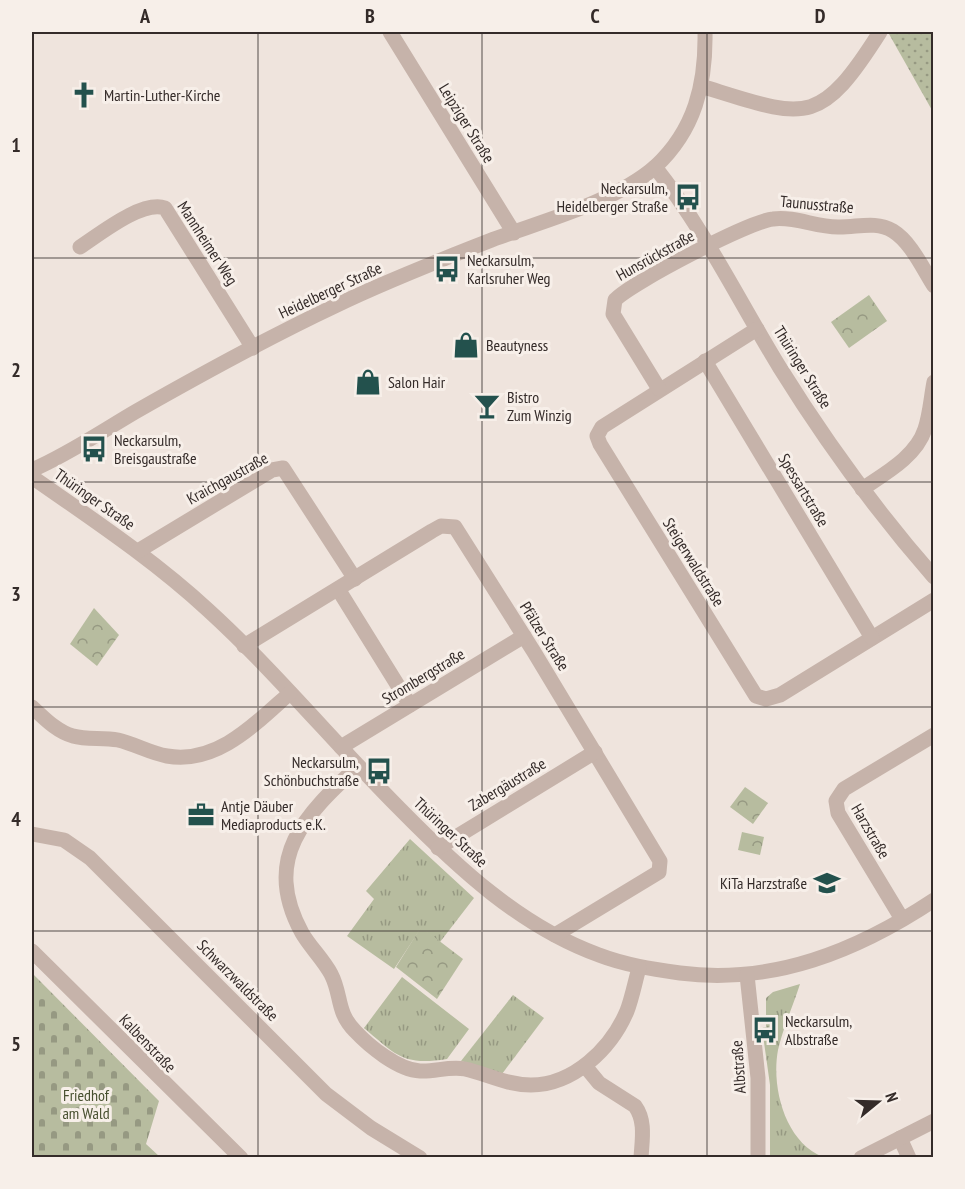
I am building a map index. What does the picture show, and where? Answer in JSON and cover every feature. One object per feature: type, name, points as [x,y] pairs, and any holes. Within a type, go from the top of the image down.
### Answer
[{"type":"street","name":"Leipziger Straße","points":[[390,32],[514,233]]},
{"type":"street","name":"Heidelberger Straße","points":[[32,470],[253,348],[347,300],[605,196],[655,167],[686,130],[698,104],[705,32]]},
{"type":"street","points":[[701,86],[765,105],[804,110],[828,100],[844,84],[880,32]]},
{"type":"street","name":"Thüringer Straße","points":[[655,167],[709,246],[781,369],[862,489],[928,562],[933,577]]},
{"type":"street","name":"Mannheimer Weg","points":[[80,247],[132,214],[163,206],[169,210],[253,348]]},
{"type":"street","name":"Taunusstraße","points":[[709,246],[743,228],[771,219],[791,218],[838,227],[874,224],[897,233],[906,243],[933,286]]},
{"type":"street","name":"Hunsrückstraße","points":[[660,389],[613,314],[613,305],[625,292],[709,246]]},
{"type":"street","name":"Steigerwaldstraße","points":[[758,329],[660,389],[598,431],[598,441],[756,696],[766,699],[780,695],[933,600]]},
{"type":"street","name":"Spessartstraße","points":[[705,361],[872,638]]},
{"type":"street","points":[[862,489],[906,457],[919,441],[925,430],[933,382]]},
{"type":"street","name":"Kraichgaustraße","points":[[138,551],[272,470],[283,468],[355,579]]},
{"type":"street","name":"Thüringer Straße","points":[[32,477],[138,551],[208,610],[438,848],[500,901],[555,935],[597,955],[639,968],[700,975],[747,975],[786,968],[830,956],[902,919],[933,900]]},
{"type":"street","name":"Pfälzer Straße","points":[[244,646],[441,526],[455,527],[653,846],[660,868],[659,872],[555,935]]},
{"type":"street","points":[[338,589],[410,705]]},
{"type":"street","name":"Strombergstraße","points":[[341,747],[524,636]]},
{"type":"street","points":[[32,707],[62,732],[74,736],[105,737],[166,756],[181,757],[217,748],[232,741],[290,693]]},
{"type":"street","name":"Harzstraße","points":[[902,919],[838,813],[836,801],[844,789],[933,735]]},
{"type":"street","name":"Zabergäustraße","points":[[438,848],[595,752]]},
{"type":"street","points":[[358,766],[313,809],[296,833],[288,854],[285,876],[294,917],[303,935],[330,972],[343,1017],[356,1032],[392,1060],[410,1070],[458,1069],[512,1084],[533,1085],[560,1079],[585,1066],[618,1027],[627,1010],[639,968]]},
{"type":"street","name":"Schwarzwaldstraße","points":[[32,834],[64,840],[90,858],[327,1094],[371,1128],[420,1158]]},
{"type":"street","name":"Kalbenstraße","points":[[32,951],[241,1158]]},
{"type":"street","name":"Albstraße","points":[[747,975],[758,1078],[758,1158]]},
{"type":"street","points":[[585,1066],[599,1083],[639,1111],[643,1128],[641,1158]]},
{"type":"street","points":[[861,1158],[933,1121]]},
{"type":"street","points":[[900,1138],[909,1158]]},
{"type":"green space","points":[[892,32],[933,32],[933,112],[889,34]]},
{"type":"green space","points":[[869,295],[887,321],[849,348],[831,322]]},
{"type":"green space","points":[[94,608],[119,635],[97,666],[70,644]]},
{"type":"green space","points":[[745,787],[768,803],[753,824],[730,807]]},
{"type":"green space","points":[[742,832],[764,837],[760,855],[738,850]]},
{"type":"green space","points":[[410,839],[474,898],[440,942],[421,928],[394,969],[347,936],[374,899],[366,891]]},
{"type":"green space","points":[[421,927],[463,959],[437,999],[396,967]]},
{"type":"green space","name":"Friedhof am Wald","points":[[32,973],[159,1101],[146,1144],[160,1157],[32,1157]]},
{"type":"green space","points":[[402,977],[469,1029],[447,1059],[420,1061],[401,1056],[364,1028]]},
{"type":"green space","points":[[800,984],[778,1050],[776,1065],[779,1096],[790,1126],[799,1139],[810,1150],[823,1157],[770,1157],[770,1085],[762,1028],[766,1027],[766,998],[773,992]]},
{"type":"green space","points":[[513,995],[544,1018],[502,1074],[461,1061]]},
{"type":"place","name":"Martin-Luther-Kirche","points":[[84,95]]},
{"type":"place","name":"Neckarsulm, Heidelberger Straße","points":[[688,197]]},
{"type":"place","name":"Neckarsulm, Karlsruher Weg","points":[[447,269]]},
{"type":"place","name":"Beautyness","points":[[466,345]]},
{"type":"place","name":"Salon Hair","points":[[368,382]]},
{"type":"place","name":"Bistro Zum Winzig","points":[[487,406]]},
{"type":"place","name":"Neckarsulm, Breisgaustraße","points":[[94,449]]},
{"type":"place","name":"Neckarsulm, Schönbuchstraße","points":[[379,771]]},
{"type":"place","name":"Antje Däuber Mediaproducts e.K.","points":[[201,815]]},
{"type":"place","name":"KiTa Harzstraße","points":[[827,883]]},
{"type":"place","name":"Neckarsulm, Albstraße","points":[[765,1030]]}]
